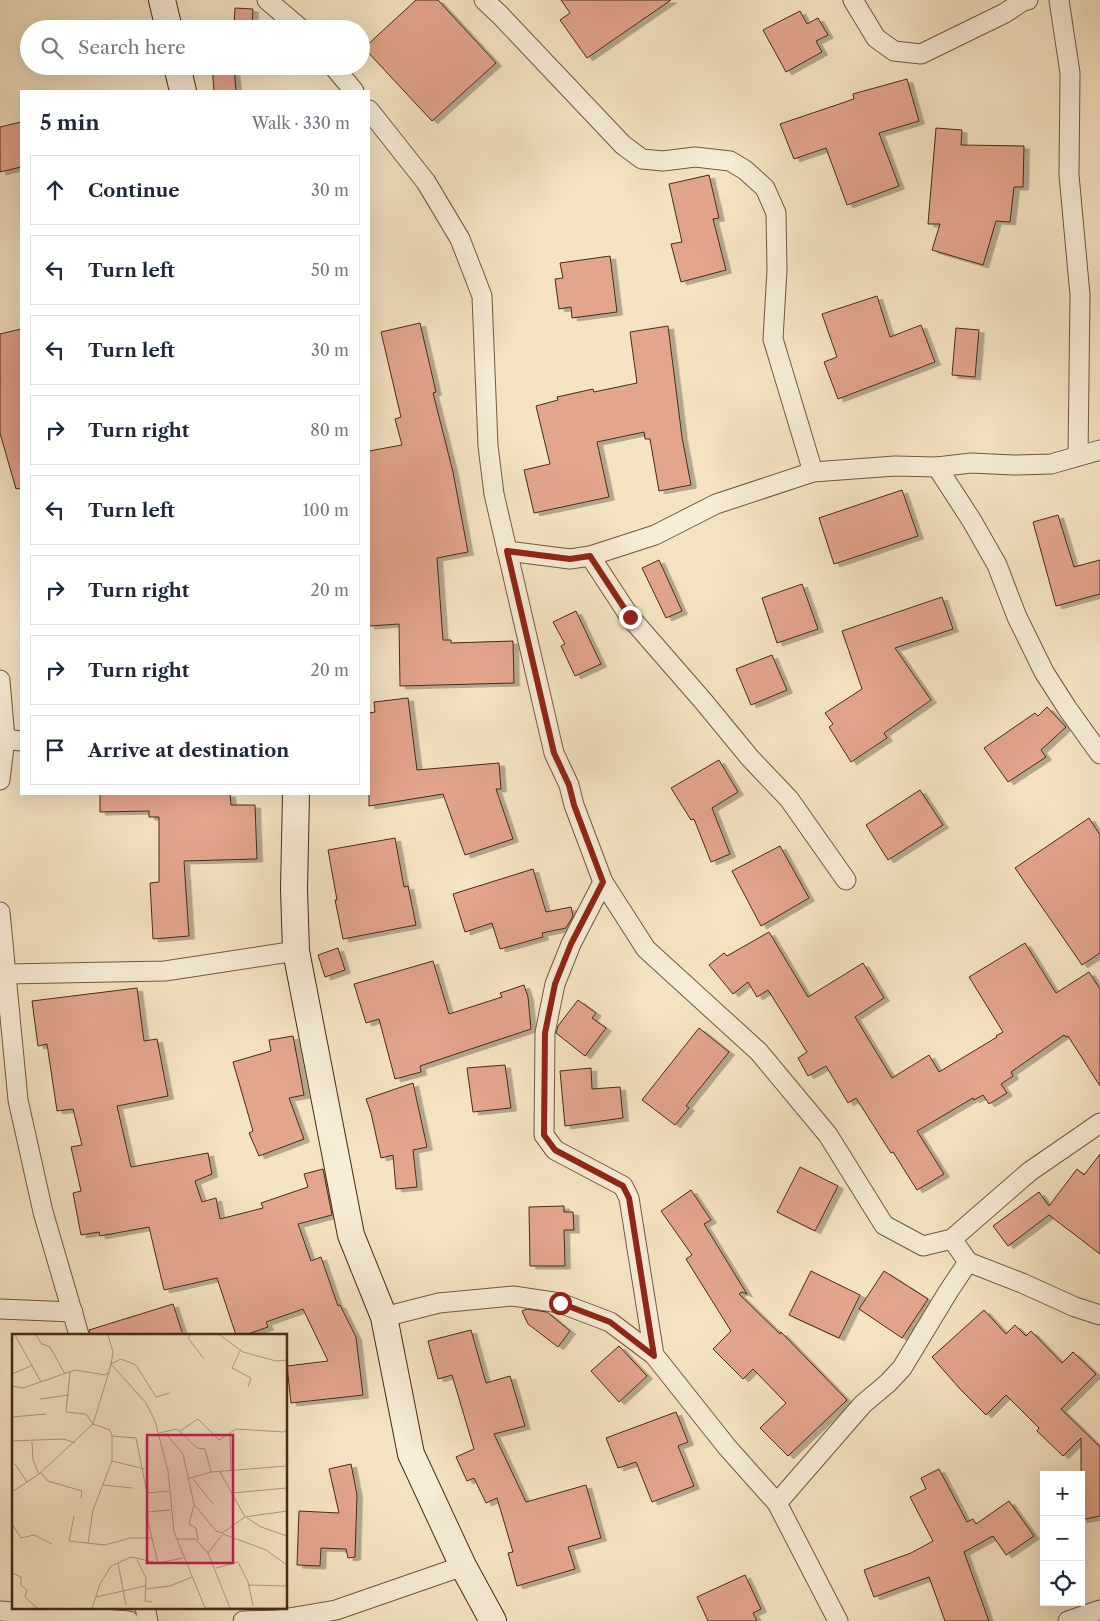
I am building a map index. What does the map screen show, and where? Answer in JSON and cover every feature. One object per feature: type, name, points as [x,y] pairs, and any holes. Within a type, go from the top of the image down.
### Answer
[{"type":"street","points":[[162,0],[166,20]]},
{"type":"street","points":[[267,0],[290,20]]},
{"type":"street","points":[[484,0],[623,145],[642,159],[663,161],[695,157],[730,161],[745,170],[765,188],[776,213],[777,270],[773,339],[813,472]]},
{"type":"street","points":[[853,0],[876,38],[894,51],[921,54],[990,21],[1023,1],[1028,0]]},
{"type":"street","points":[[1059,0],[1070,74],[1069,175],[1080,295],[1078,456]]},
{"type":"street","points":[[179,75],[183,90]]},
{"type":"street","points":[[341,75],[353,90]]},
{"type":"street","points":[[370,111],[426,182],[460,239],[482,296],[488,446],[494,494],[554,753],[569,785],[574,805],[603,882],[646,949],[759,1052],[828,1135],[884,1225],[923,1246],[952,1239],[1029,1172],[1100,1123]]},
{"type":"street","points":[[507,551],[570,559],[590,556],[655,534],[716,504],[813,472],[895,466],[937,467],[970,463],[1051,464],[1100,450]]},
{"type":"street","points":[[937,467],[972,521],[997,565],[1017,617],[1044,672],[1066,708],[1092,729],[1100,754]]},
{"type":"street","points":[[590,556],[630,617],[750,758],[790,799],[846,880]]},
{"type":"street","points":[[0,680],[13,740],[0,780]]},
{"type":"street","points":[[296,795],[294,889],[296,951],[352,1235],[384,1317],[411,1454],[462,1566],[493,1621]]},
{"type":"street","points":[[603,882],[571,944],[555,984],[545,1033],[544,1135],[555,1150],[623,1186],[629,1198],[654,1356]]},
{"type":"street","points":[[0,912],[18,1100],[43,1212],[79,1334]]},
{"type":"street","points":[[6,974],[165,971],[296,951]]},
{"type":"street","points":[[952,1239],[968,1262],[1022,1283],[1075,1307],[1100,1315]]},
{"type":"street","points":[[777,1503],[863,1404],[888,1383],[902,1368],[968,1262]]},
{"type":"street","points":[[384,1317],[439,1303],[513,1296],[560,1303],[610,1322],[654,1356],[727,1446],[777,1503],[838,1621]]},
{"type":"street","points":[[0,1309],[73,1312]]},
{"type":"street","points":[[243,1621],[277,1620],[336,1610],[462,1566]]},
{"type":"street","points":[[145,1608],[148,1621]]},
{"type":"street","points":[[1068,1621],[1100,1610]]},
{"type":"street","points":[[0,1611],[129,1621]]},
{"type":"building","points":[[416,0],[438,0],[496,63],[432,121],[370,54],[370,42]]},
{"type":"building","points":[[561,0],[671,0],[587,58],[560,20],[570,13]]},
{"type":"building","points":[[235,8],[253,9],[252,20],[234,20]]},
{"type":"building","points":[[800,11],[807,24],[818,18],[828,35],[816,41],[822,52],[786,72],[763,30]]},
{"type":"building","points":[[213,75],[235,75],[236,90],[214,90]]},
{"type":"building","points":[[907,79],[919,121],[879,133],[899,186],[847,205],[826,148],[794,159],[780,124],[854,99],[853,94]]},
{"type":"building","points":[[20,122],[20,167],[0,172],[0,127]]},
{"type":"building","points":[[936,128],[962,130],[961,145],[1024,146],[1023,187],[1014,187],[1010,222],[996,221],[983,265],[932,250],[940,224],[928,224]]},
{"type":"building","points":[[709,175],[719,218],[713,219],[726,270],[681,282],[671,244],[682,242],[669,184]]},
{"type":"building","points":[[610,256],[617,312],[572,318],[571,307],[559,309],[555,279],[563,278],[560,263]]},
{"type":"building","points":[[877,296],[890,337],[921,325],[935,362],[838,399],[824,362],[837,357],[822,314]]},
{"type":"building","points":[[420,323],[436,392],[433,393],[453,472],[468,552],[437,558],[443,640],[451,640],[451,643],[513,641],[514,683],[400,686],[399,624],[370,626],[370,451],[402,445],[395,419],[401,417],[381,332]]},
{"type":"building","points":[[668,326],[682,437],[691,485],[659,491],[650,439],[645,439],[644,432],[597,442],[609,497],[534,513],[524,470],[550,464],[536,406],[558,400],[557,397],[593,389],[594,392],[637,383],[630,332]]},
{"type":"building","points":[[956,328],[979,330],[975,377],[952,375]]},
{"type":"building","points":[[20,329],[20,488],[16,489],[0,433],[0,334]]},
{"type":"building","points":[[902,490],[918,536],[834,564],[819,518]]},
{"type":"building","points":[[1058,515],[1074,567],[1100,560],[1100,594],[1056,606],[1033,522]]},
{"type":"building","points":[[659,560],[682,611],[666,618],[642,568]]},
{"type":"building","points":[[802,584],[818,629],[777,643],[762,598]]},
{"type":"building","points":[[942,597],[953,629],[895,648],[931,700],[884,733],[887,738],[851,762],[829,727],[833,724],[825,713],[862,689],[842,631]]},
{"type":"building","points":[[576,611],[601,664],[575,676],[561,646],[565,644],[553,622]]},
{"type":"building","points":[[772,655],[787,690],[751,705],[736,669]]},
{"type":"building","points":[[408,698],[417,770],[499,763],[501,789],[496,789],[513,839],[465,855],[443,794],[369,806],[370,713],[375,712],[374,702]]},
{"type":"building","points":[[1047,707],[1066,727],[1041,750],[1046,757],[1008,782],[984,748],[1035,713],[1038,716]]},
{"type":"building","points":[[719,760],[738,792],[712,808],[730,854],[711,862],[694,819],[691,820],[671,788]]},
{"type":"building","points":[[920,790],[943,825],[888,860],[866,825]]},
{"type":"building","points":[[100,795],[230,795],[231,805],[255,805],[257,859],[184,861],[189,936],[153,939],[150,883],[159,882],[159,817],[149,817],[149,811],[100,812]]},
{"type":"building","points":[[1089,818],[1100,835],[1100,953],[1082,965],[1015,868]]},
{"type":"building","points":[[395,838],[404,887],[408,886],[416,925],[343,939],[328,850]]},
{"type":"building","points":[[780,846],[809,898],[761,926],[732,871]]},
{"type":"building","points":[[533,869],[546,912],[571,907],[573,916],[566,928],[542,933],[543,937],[500,949],[492,923],[465,932],[453,894]]},
{"type":"building","points":[[769,932],[808,997],[863,963],[884,998],[855,1017],[892,1078],[929,1055],[939,1072],[1003,1032],[969,977],[1025,943],[1056,993],[1089,972],[1100,989],[1100,1086],[1068,1036],[1064,1035],[1011,1072],[1013,1076],[1001,1084],[1007,1093],[989,1104],[983,1095],[974,1100],[973,1098],[917,1131],[944,1174],[917,1190],[856,1098],[848,1103],[826,1066],[808,1076],[798,1058],[807,1052],[768,990],[757,997],[748,982],[733,994],[709,965],[724,953],[727,956]]},
{"type":"building","points":[[338,948],[345,970],[325,977],[318,955]]},
{"type":"building","points":[[433,961],[449,1014],[502,997],[500,993],[524,985],[528,997],[531,1029],[420,1066],[421,1072],[395,1079],[379,1019],[366,1023],[354,984]]},
{"type":"building","points":[[137,988],[144,1041],[157,1039],[168,1096],[117,1106],[131,1167],[208,1153],[212,1174],[195,1181],[202,1202],[216,1198],[220,1219],[263,1208],[261,1203],[308,1187],[304,1174],[323,1169],[332,1215],[298,1224],[311,1261],[321,1257],[338,1306],[340,1305],[356,1337],[363,1395],[291,1403],[288,1366],[328,1361],[303,1309],[266,1322],[268,1327],[248,1334],[236,1334],[217,1278],[164,1290],[149,1227],[100,1236],[99,1232],[81,1235],[73,1193],[81,1191],[71,1147],[82,1145],[73,1109],[57,1111],[47,1044],[38,1046],[32,1001]]},
{"type":"building","points":[[578,1000],[596,1013],[592,1018],[606,1028],[585,1056],[556,1033],[558,1026]]},
{"type":"building","points":[[699,1028],[729,1052],[686,1106],[689,1108],[675,1125],[642,1100]]},
{"type":"building","points":[[293,1036],[304,1095],[289,1098],[304,1139],[259,1156],[249,1133],[253,1131],[233,1062],[271,1051],[269,1040]]},
{"type":"building","points":[[505,1065],[511,1108],[473,1112],[467,1068]]},
{"type":"building","points":[[591,1068],[592,1089],[620,1087],[623,1118],[565,1126],[560,1071]]},
{"type":"building","points":[[413,1083],[427,1147],[413,1150],[417,1187],[396,1189],[393,1155],[381,1158],[366,1099]]},
{"type":"building","points":[[1100,1154],[1100,1254],[1049,1215],[1008,1246],[993,1226],[1039,1192],[1049,1206],[1077,1169],[1084,1175]]},
{"type":"building","points":[[800,1167],[838,1186],[815,1231],[777,1212]]},
{"type":"building","points":[[691,1190],[711,1220],[704,1224],[747,1294],[742,1292],[739,1294],[780,1334],[781,1332],[847,1400],[788,1456],[760,1428],[786,1403],[753,1369],[743,1379],[713,1349],[731,1331],[686,1259],[692,1255],[661,1211]]},
{"type":"building","points":[[564,1206],[564,1212],[573,1212],[574,1230],[564,1230],[565,1266],[530,1266],[529,1207]]},
{"type":"building","points":[[811,1271],[860,1295],[839,1338],[789,1315]]},
{"type":"building","points":[[884,1271],[928,1299],[902,1338],[859,1309]]},
{"type":"building","points":[[173,1304],[183,1334],[90,1334],[89,1330]]},
{"type":"building","points":[[527,1309],[547,1312],[570,1331],[558,1347],[528,1324],[522,1311]]},
{"type":"building","points":[[984,1310],[1006,1334],[1015,1325],[1026,1336],[1031,1331],[1062,1363],[1073,1352],[1096,1374],[1061,1409],[1100,1447],[1100,1516],[1085,1519],[1085,1471],[1081,1471],[1081,1438],[1063,1456],[1037,1431],[1039,1428],[1006,1395],[986,1415],[932,1357]]},
{"type":"building","points":[[471,1330],[486,1383],[510,1376],[525,1426],[494,1434],[526,1502],[586,1485],[601,1538],[568,1547],[575,1569],[517,1586],[508,1553],[513,1552],[497,1498],[486,1503],[474,1478],[467,1481],[456,1457],[474,1449],[452,1375],[438,1379],[428,1341]]},
{"type":"building","points":[[619,1346],[647,1376],[619,1402],[591,1371]]},
{"type":"building","points":[[676,1412],[688,1442],[678,1446],[694,1486],[652,1502],[636,1462],[618,1468],[606,1438]]},
{"type":"building","points":[[351,1464],[357,1495],[355,1557],[348,1558],[346,1549],[321,1548],[320,1566],[297,1565],[299,1511],[339,1513],[329,1469]]},
{"type":"building","points":[[939,1469],[967,1522],[973,1519],[976,1524],[1009,1501],[1034,1536],[1006,1555],[993,1536],[964,1552],[989,1621],[945,1621],[929,1577],[874,1597],[864,1570],[911,1553],[933,1541],[910,1497],[926,1489],[921,1478]]},
{"type":"building","points":[[745,1575],[761,1609],[753,1613],[757,1621],[708,1621],[697,1597]]},
{"type":"route","points":[[560,1303],[610,1322],[654,1356],[629,1198],[623,1186],[555,1150],[544,1135],[545,1033],[555,984],[571,944],[603,882],[574,805],[569,785],[554,753],[507,551],[570,559],[590,556],[630,617]]}]
